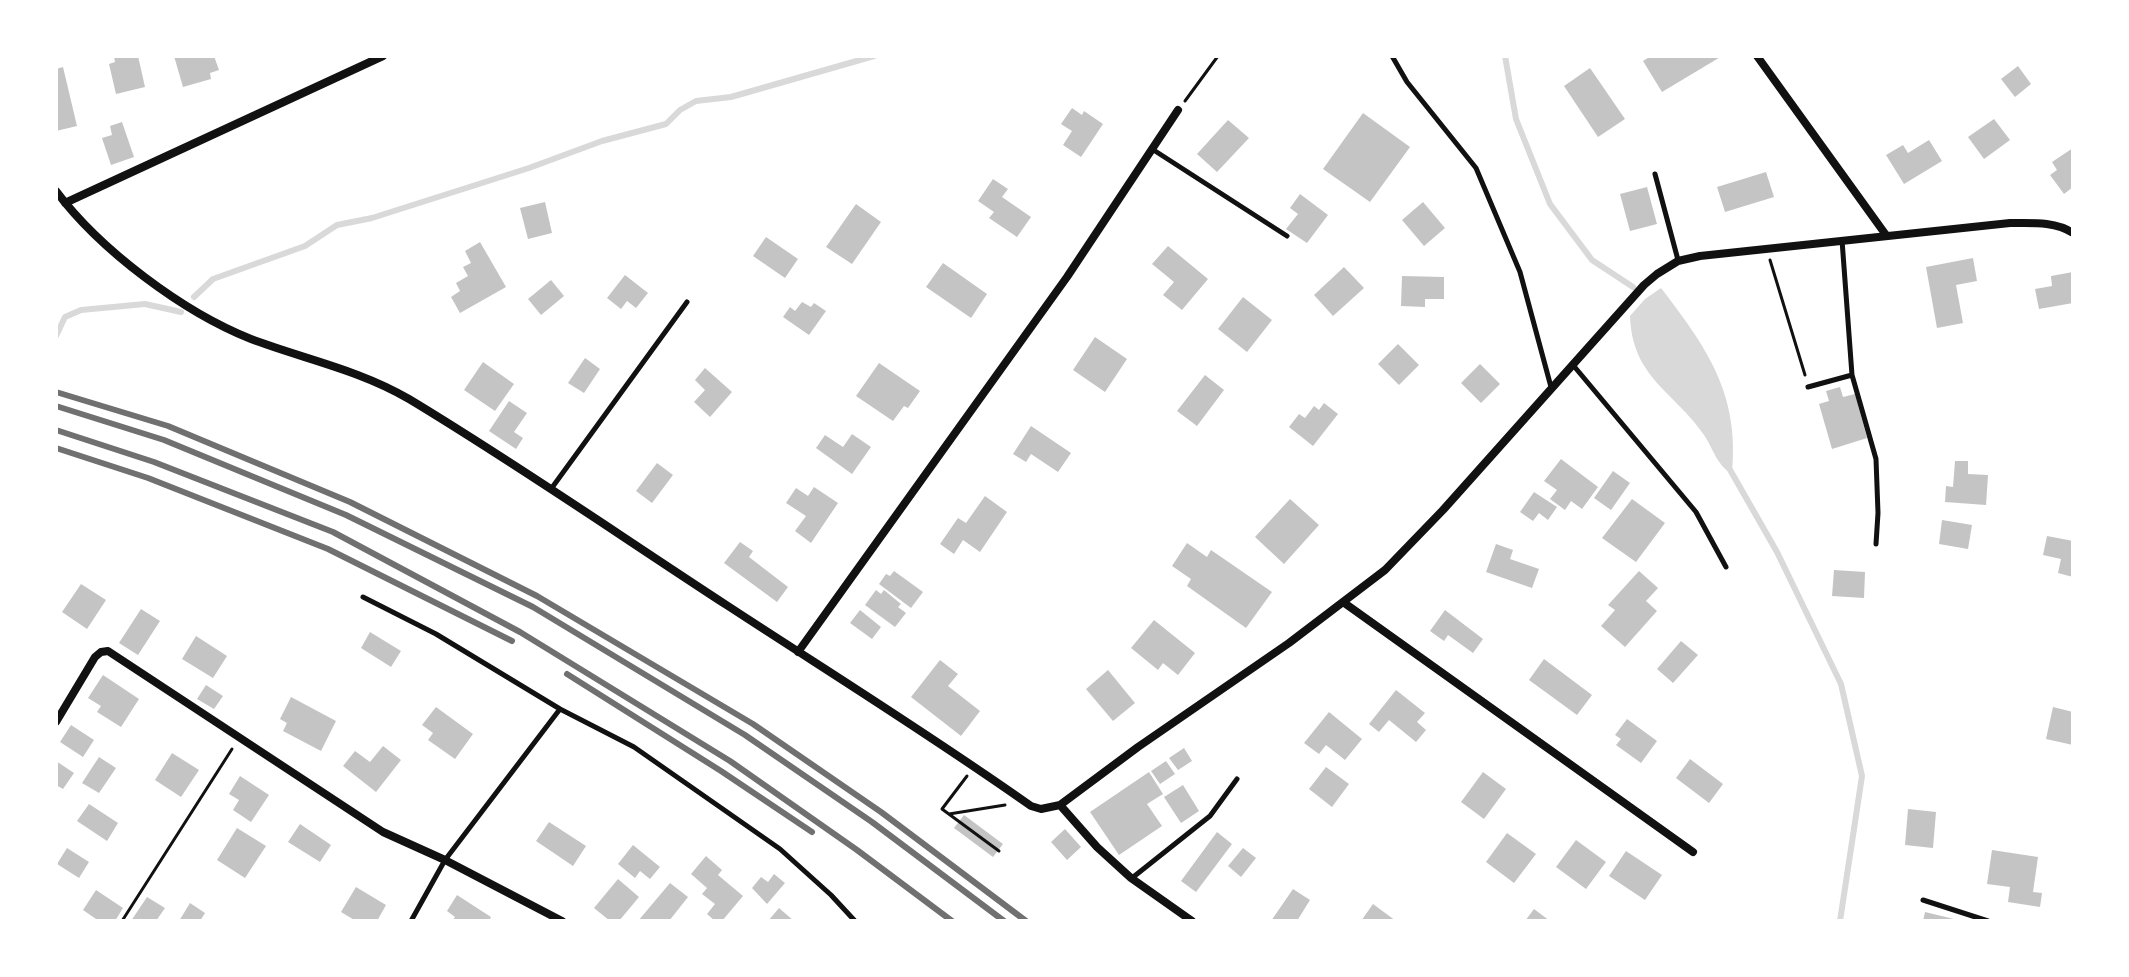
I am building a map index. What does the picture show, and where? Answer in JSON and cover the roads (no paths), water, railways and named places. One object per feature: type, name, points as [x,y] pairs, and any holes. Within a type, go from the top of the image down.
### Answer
[{"type":"street","points":[[65,203],[383,56]]},
{"type":"street","points":[[1757,56],[1886,235]]},
{"type":"street","points":[[798,652],[1067,277],[1178,110]]},
{"type":"street","points":[[56,191],[85,226],[199,315],[251,338],[366,377],[407,398],[1041,809],[1060,805],[1343,602],[1395,560],[1644,285],[1678,261],[1842,239],[2010,223],[2053,225],[2073,233]]},
{"type":"street","points":[[1343,602],[1693,852]]},
{"type":"street","points":[[56,722],[95,657],[108,651],[383,832],[445,860],[562,921]]},
{"type":"street","points":[[1060,805],[1097,847],[1131,878],[1192,921]]},
{"type":"lane","points":[[1392,56],[1407,82],[1476,168],[1520,272],[1551,387]]},
{"type":"lane","points":[[1152,149],[1287,236]]},
{"type":"lane","points":[[1655,174],[1678,261]]},
{"type":"lane","points":[[1842,239],[1852,375],[1876,459],[1876,544]]},
{"type":"lane","points":[[550,490],[687,302]]},
{"type":"lane","points":[[1572,364],[1696,512],[1726,567]]},
{"type":"lane","points":[[1808,387],[1852,375]]},
{"type":"lane","points":[[363,597],[436,634],[560,709],[634,747],[780,849],[855,921]]},
{"type":"lane","points":[[411,921],[445,860],[560,709]]},
{"type":"lane","points":[[1131,878],[1210,816],[1237,779]]},
{"type":"lane","points":[[1923,900],[1988,921]]},
{"type":"waterway","points":[[194,297],[213,279],[305,246],[337,225],[372,218],[529,168],[602,141],[666,124],[680,110],[696,101],[731,97],[874,56]]},
{"type":"waterway","points":[[1505,56],[1516,119],[1550,204],[1592,260],[1633,287]]},
{"type":"waterway","points":[[56,336],[65,317],[81,310],[145,304],[181,312]]},
{"type":"waterway","points":[[1729,468],[1777,552],[1841,684],[1862,776],[1840,921]]},
{"type":"railway","points":[[56,392],[168,426],[350,502],[537,596],[753,724],[881,812],[1026,921]]},
{"type":"railway","points":[[56,406],[164,440],[346,515],[533,607],[745,735],[872,822],[1004,921]]},
{"type":"railway","points":[[56,430],[154,462],[333,532],[520,632],[730,761],[952,921]]},
{"type":"railway","points":[[56,448],[148,478],[328,549],[512,641]]},
{"type":"railway","points":[[567,674],[812,832]]}]
